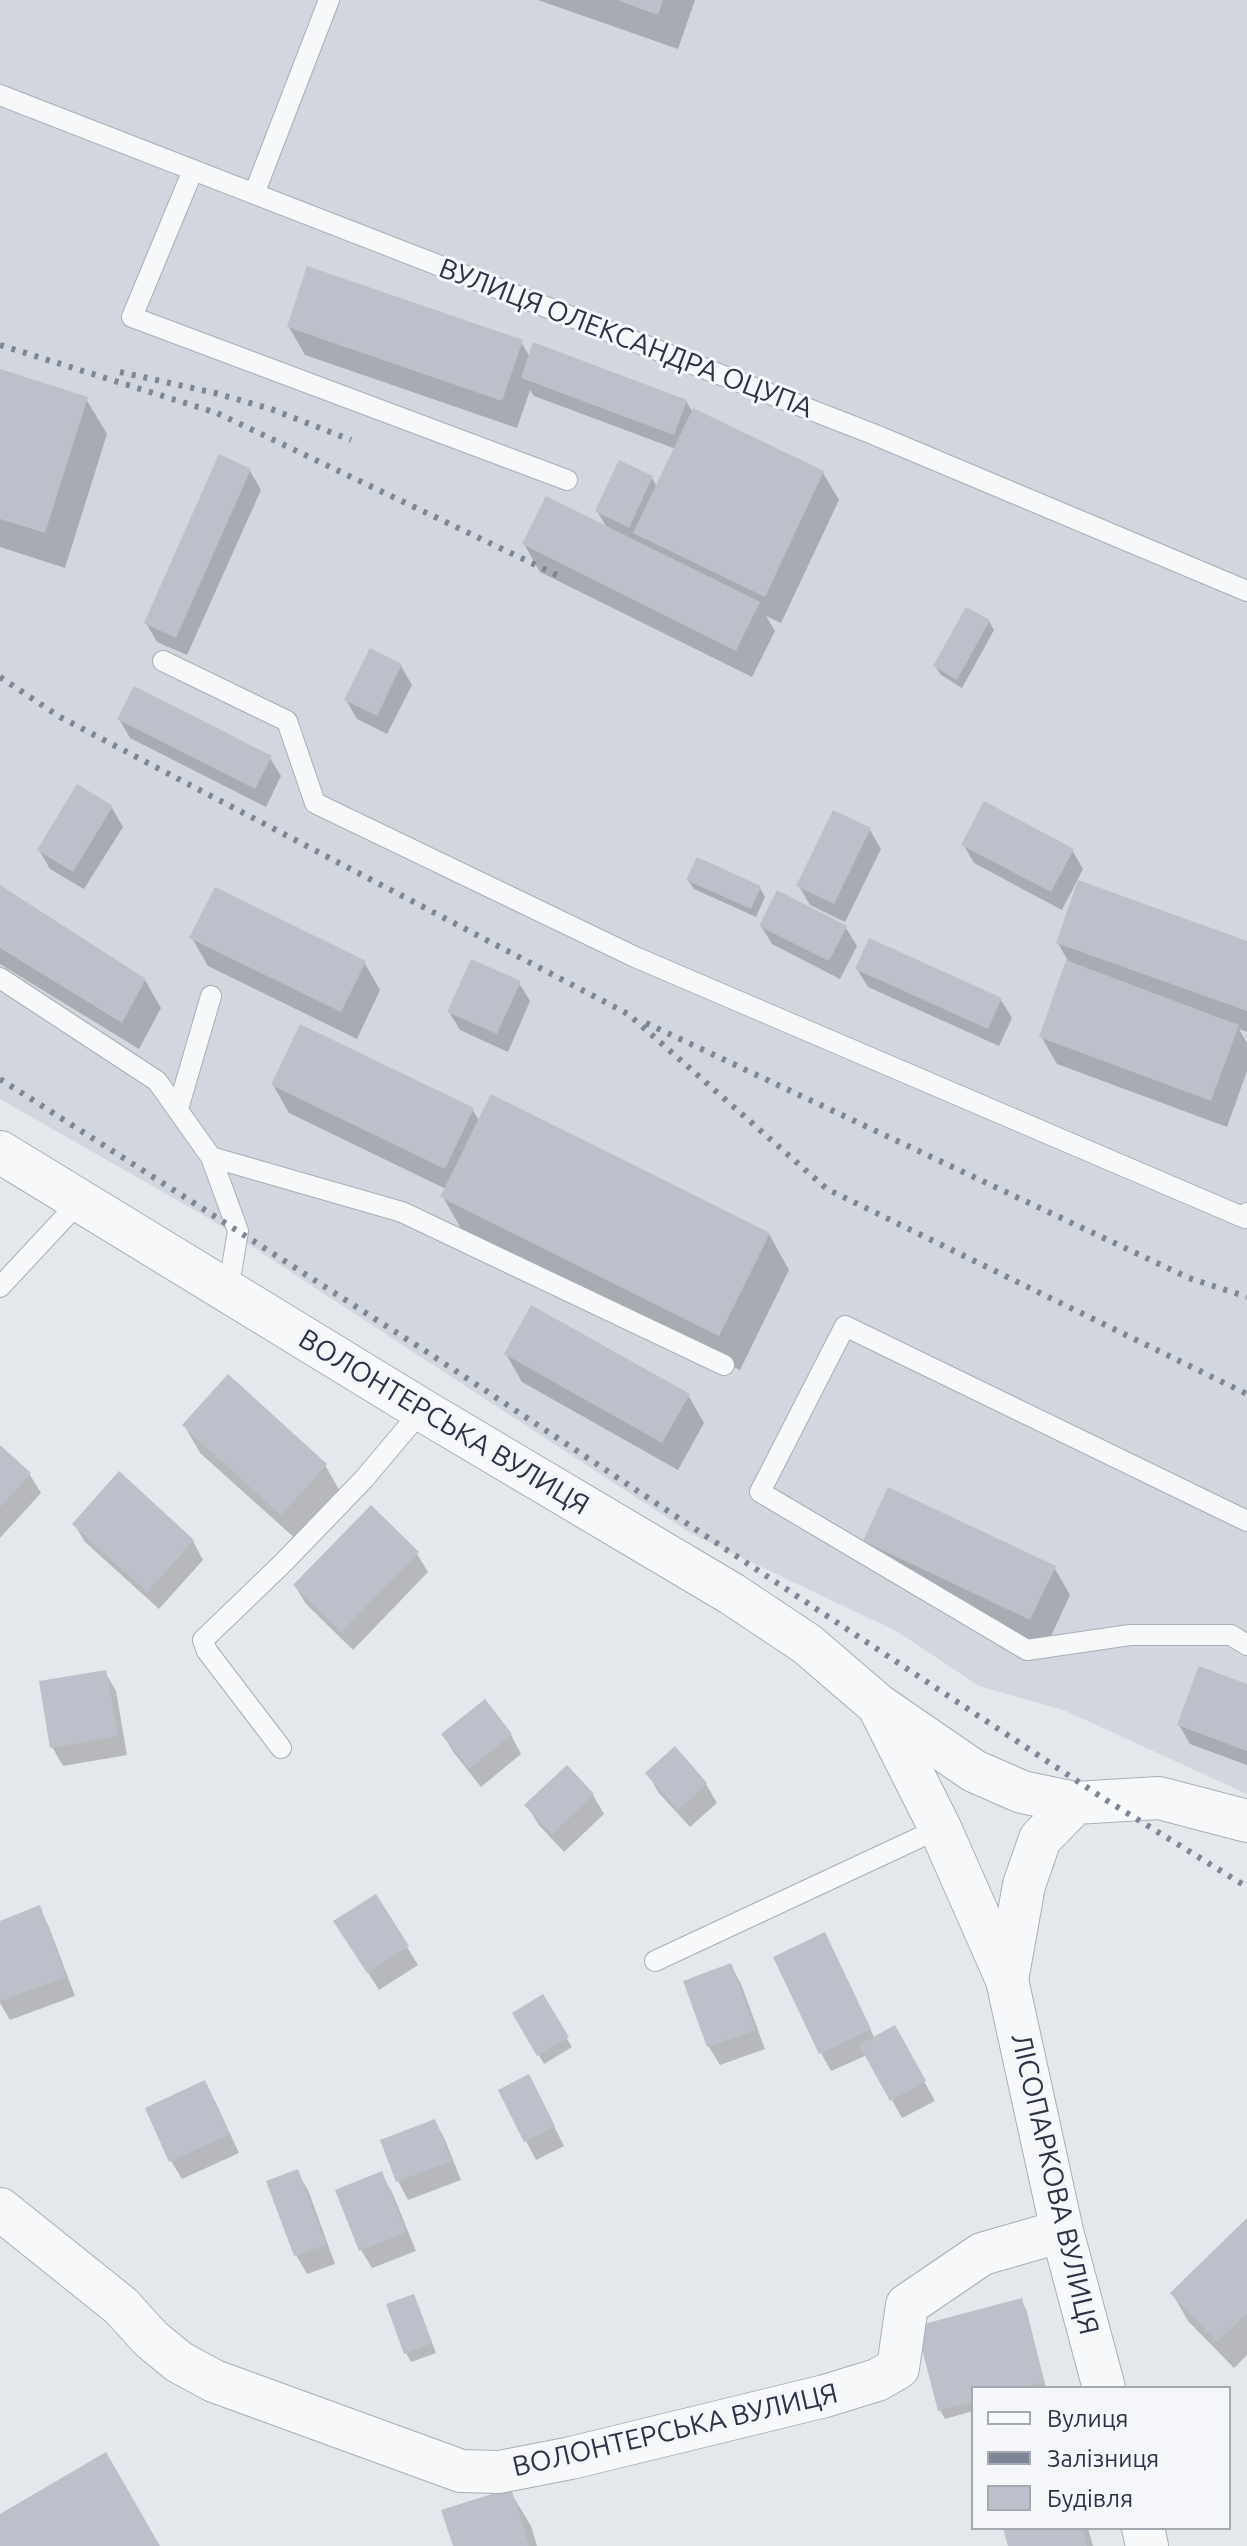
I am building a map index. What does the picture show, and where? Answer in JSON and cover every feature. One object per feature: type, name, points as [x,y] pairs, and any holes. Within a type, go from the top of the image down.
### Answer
[{"type":"street","name":"ВОЛОНТЕРСЬКА ВУЛИЦЯ","points":[[0,1152],[422,1410],[732,1594],[807,1644],[878,1705],[974,1771],[1022,1792],[1075,1803],[1159,1798],[1247,1821]]},
{"type":"street","name":"ВОЛОНТЕРСЬКА ВУЛИЦЯ","points":[[878,1705],[940,1828]]},
{"type":"street","name":"ЛІСОПАРКОВА ВУЛИЦЯ","points":[[1007,1980],[1024,1885],[1040,1839],[1075,1803]]},
{"type":"street","name":"ЛІСОПАРКОВА ВУЛИЦЯ","points":[[940,1828],[1007,1980],[1062,2231],[1103,2386]]},
{"type":"street","name":"ВОЛОНТЕРСЬКА ВУЛИЦЯ","points":[[0,2209],[121,2306],[151,2339],[179,2362],[202,2375],[461,2471],[499,2472],[571,2458],[825,2396],[877,2380],[898,2368],[907,2305],[982,2254],[1062,2231]]},
{"type":"lane","points":[[254,194],[329,0]]},
{"type":"lane","name":"ВУЛИЦЯ ОЛЕКСАНДРА ОЦУПА","points":[[0,95],[873,434],[1247,591]]},
{"type":"lane","points":[[193,170],[132,317],[567,480]]},
{"type":"lane","points":[[163,661],[287,721],[315,803],[635,957],[1246,1217]]},
{"type":"lane","points":[[0,978],[157,1081],[178,1109],[211,1157],[238,1231],[228,1291]]},
{"type":"lane","points":[[178,1109],[211,996]]},
{"type":"lane","points":[[211,1157],[402,1212],[724,1365]]},
{"type":"lane","points":[[0,1287],[80,1201]]},
{"type":"lane","points":[[1247,1521],[845,1326],[760,1492],[1027,1650],[1130,1635],[1231,1635],[1247,1645]]},
{"type":"lane","points":[[281,1748],[207,1651],[203,1640],[354,1490],[422,1410]]},
{"type":"lane","points":[[655,1961],[940,1828]]},
{"type":"shaded area","points":[[0,0],[1247,0],[1247,1794],[1066,1711],[979,1686],[898,1632],[692,1534],[205,1216],[0,1099]]},
{"type":"building","points":[[617,0],[663,0],[658,15]]},
{"type":"building","points":[[307,266],[523,340],[502,401],[287,327]]},
{"type":"building","points":[[533,342],[687,400],[674,435],[521,378]]},
{"type":"building","points":[[0,369],[88,397],[45,533],[0,519]]},
{"type":"building","points":[[693,408],[824,471],[765,597],[633,533]]},
{"type":"building","points":[[219,454],[251,469],[176,638],[144,623]]},
{"type":"building","points":[[619,460],[653,476],[629,528],[595,511]]},
{"type":"building","points":[[546,496],[760,602],[736,651],[522,544]]},
{"type":"building","points":[[966,607],[990,620],[957,680],[933,666]]},
{"type":"building","points":[[370,648],[402,664],[377,716],[344,700]]},
{"type":"building","points":[[134,686],[272,756],[255,789],[117,719]]},
{"type":"building","points":[[77,784],[113,806],[73,872],[37,850]]},
{"type":"building","points":[[984,801],[1074,849],[1051,892],[961,845]]},
{"type":"building","points":[[833,810],[871,828],[834,904],[796,886]]},
{"type":"building","points":[[697,857],[761,886],[751,909],[686,880]]},
{"type":"building","points":[[1078,880],[1247,941],[1247,1011],[1056,943]]},
{"type":"building","points":[[0,885],[146,979],[122,1023],[0,948]]},
{"type":"building","points":[[215,887],[366,961],[341,1012],[189,938]]},
{"type":"building","points":[[777,890],[847,926],[829,961],[759,926]]},
{"type":"building","points":[[869,938],[1002,998],[988,1029],[855,969]]},
{"type":"building","points":[[471,959],[521,981],[497,1034],[447,1012]]},
{"type":"building","points":[[1066,960],[1239,1025],[1211,1101],[1039,1037]]},
{"type":"building","points":[[300,1024],[474,1108],[445,1169],[271,1085]]},
{"type":"building","points":[[491,1094],[770,1233],[719,1336],[440,1197]]},
{"type":"building","points":[[531,1305],[690,1394],[662,1443],[504,1354]]},
{"type":"building","points":[[228,1374],[327,1464],[281,1515],[182,1425]]},
{"type":"building","points":[[0,1445],[31,1473],[0,1507]]},
{"type":"building","points":[[119,1471],[194,1540],[147,1592],[72,1524]]},
{"type":"building","points":[[888,1487],[1056,1566],[1030,1620],[863,1541]]},
{"type":"building","points":[[371,1505],[419,1552],[341,1632],[293,1585]]},
{"type":"building","points":[[1199,1666],[1247,1684],[1247,1751],[1177,1725]]},
{"type":"building","points":[[106,1670],[118,1736],[50,1748],[39,1681]]},
{"type":"building","points":[[485,1699],[512,1734],[469,1769],[441,1734]]},
{"type":"building","points":[[675,1746],[707,1783],[678,1810],[645,1773]]},
{"type":"building","points":[[567,1765],[594,1794],[552,1834],[524,1805]]},
{"type":"building","points":[[376,1894],[409,1946],[367,1973],[333,1921]]},
{"type":"building","points":[[40,1905],[66,1977],[0,2001],[0,1921]]},
{"type":"building","points":[[825,1932],[871,2029],[819,2054],[773,1957]]},
{"type":"building","points":[[731,1963],[756,2030],[707,2047],[683,1981]]},
{"type":"building","points":[[543,1994],[569,2037],[537,2056],[512,2013]]},
{"type":"building","points":[[895,2025],[926,2081],[890,2101],[859,2045]]},
{"type":"building","points":[[529,2074],[555,2126],[524,2142],[498,2090]]},
{"type":"building","points":[[205,2080],[230,2134],[169,2162],[145,2108]]},
{"type":"building","points":[[435,2119],[451,2161],[396,2182],[380,2140]]},
{"type":"building","points":[[298,2169],[326,2245],[294,2256],[266,2181]]},
{"type":"building","points":[[382,2171],[406,2232],[359,2251],[335,2190]]},
{"type":"building","points":[[1247,2218],[1247,2313],[1217,2342],[1170,2293]]},
{"type":"building","points":[[414,2294],[432,2343],[404,2354],[386,2304]]},
{"type":"building","points":[[1022,2298],[1044,2382],[1030,2386],[971,2386],[971,2402],[938,2411],[916,2326]]},
{"type":"building","points":[[106,2452],[160,2546],[0,2546],[0,2514]]},
{"type":"building","points":[[511,2488],[529,2546],[453,2546],[441,2510]]},
{"type":"building","points":[[1004,2530],[1083,2530],[1087,2546],[1008,2546]]},
{"type":"railway","points":[[0,345],[217,413],[561,577]]},
{"type":"railway","points":[[120,372],[271,409],[351,440]]},
{"type":"railway","points":[[0,677],[60,717],[628,1014],[827,1189],[1247,1394]]},
{"type":"railway","points":[[646,1023],[1189,1278],[1247,1297]]},
{"type":"railway","points":[[0,1079],[430,1354],[1106,1800],[1247,1887]]}]
